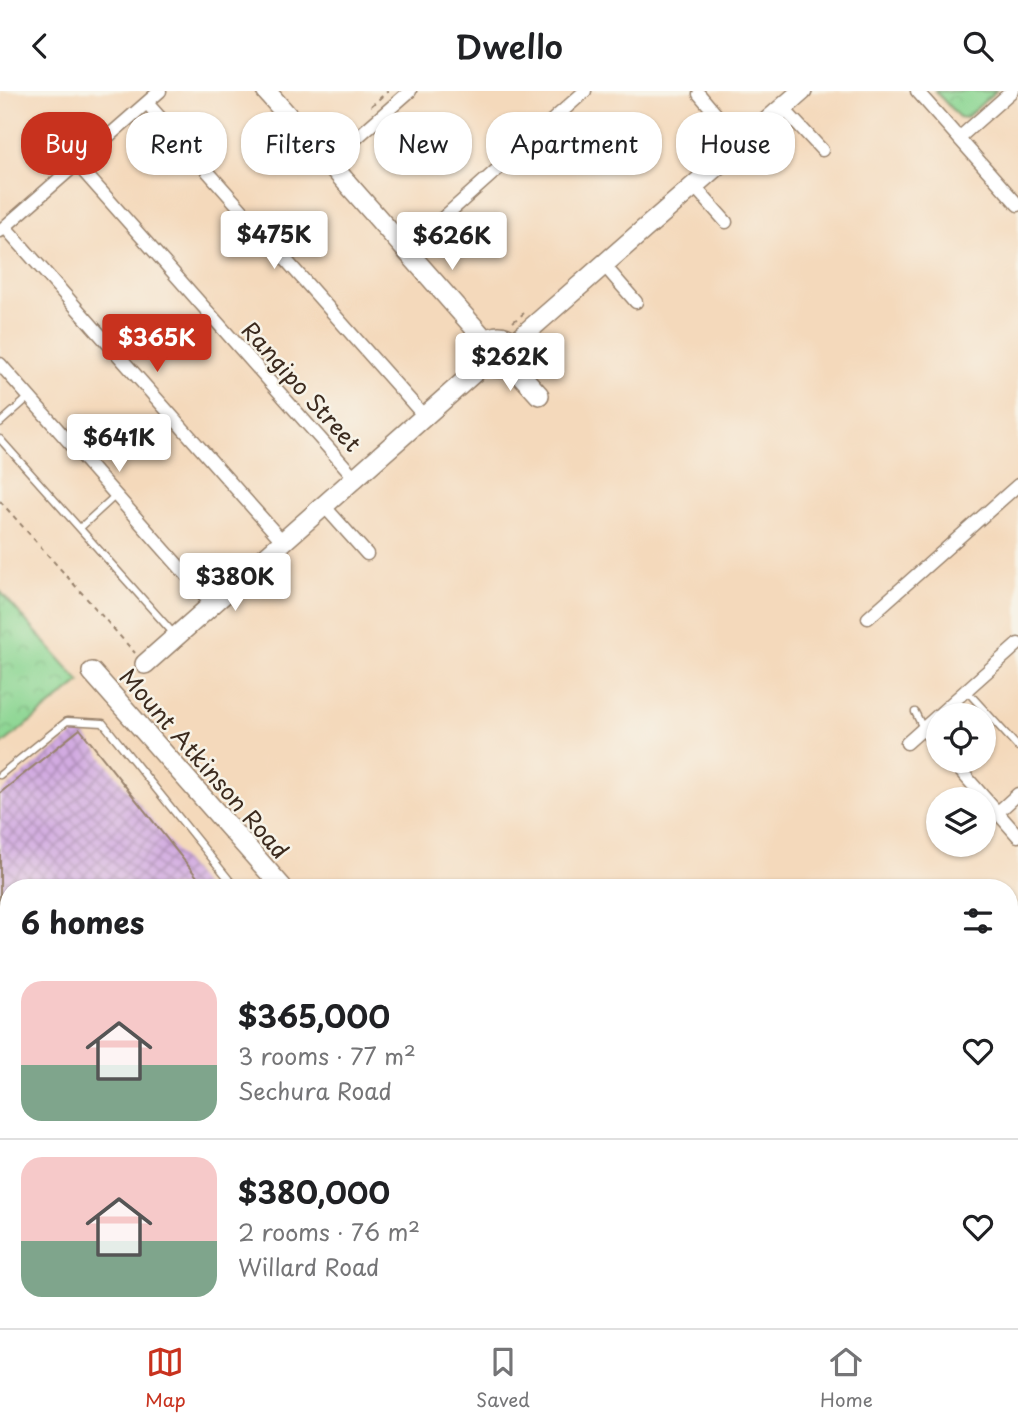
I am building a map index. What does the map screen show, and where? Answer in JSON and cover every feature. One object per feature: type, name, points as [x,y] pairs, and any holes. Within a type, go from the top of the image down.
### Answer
[{"type":"street","points":[[112,134],[160,91]]},
{"type":"street","points":[[266,91],[285,112]]},
{"type":"street","points":[[360,135],[410,91]]},
{"type":"street","points":[[407,251],[585,91]]},
{"type":"street","points":[[778,112],[802,91]]},
{"type":"street","points":[[917,91],[1018,205]]},
{"type":"street","points":[[959,138],[1012,91]]},
{"type":"street","points":[[699,94],[714,112]]},
{"type":"street","points":[[147,103],[425,417]]},
{"type":"street","points":[[783,108],[822,150]]},
{"type":"street","points":[[64,175],[3,229],[284,543]]},
{"type":"street","name":"Rangipo Street","points":[[87,175],[356,479]]},
{"type":"street","points":[[340,175],[486,342]]},
{"type":"street","points":[[486,342],[483,352],[486,362],[496,368],[604,265],[706,175]]},
{"type":"street","points":[[694,186],[726,222]]},
{"type":"street","points":[[604,265],[636,302]]},
{"type":"street","points":[[486,342],[501,336],[539,395]]},
{"type":"street","points":[[145,664],[486,362]]},
{"type":"street","points":[[0,365],[213,605]]},
{"type":"street","points":[[868,618],[1018,485]]},
{"type":"street","points":[[325,506],[367,554]]},
{"type":"street","points":[[906,743],[1018,644]]},
{"type":"street","name":"Mount Atkinson Road","points":[[92,672],[275,879]]},
{"type":"street","points":[[923,728],[926,731]]},
{"type":"street","points":[[962,773],[1018,836]]},
{"type":"street","points":[[997,813],[1018,794]]},
{"type":"lane","points":[[0,423],[29,397]]},
{"type":"lane","points":[[0,439],[177,637]]},
{"type":"lane","points":[[80,529],[116,495]]},
{"type":"lane","points":[[966,689],[1018,747]]},
{"type":"lane","points":[[915,712],[923,728]]},
{"type":"lane","points":[[0,775],[67,721],[103,723],[229,879]]},
{"type":"path","points":[[370,106],[388,91]]},
{"type":"path","points":[[531,364],[534,345]]},
{"type":"path","points":[[0,501],[145,664]]},
{"type":"green space","points":[[935,91],[996,91],[966,118],[959,117]]},
{"type":"green space","points":[[0,591],[80,682],[0,746]]},
{"type":"building","points":[[80,729],[199,879],[0,879],[0,793]]}]
